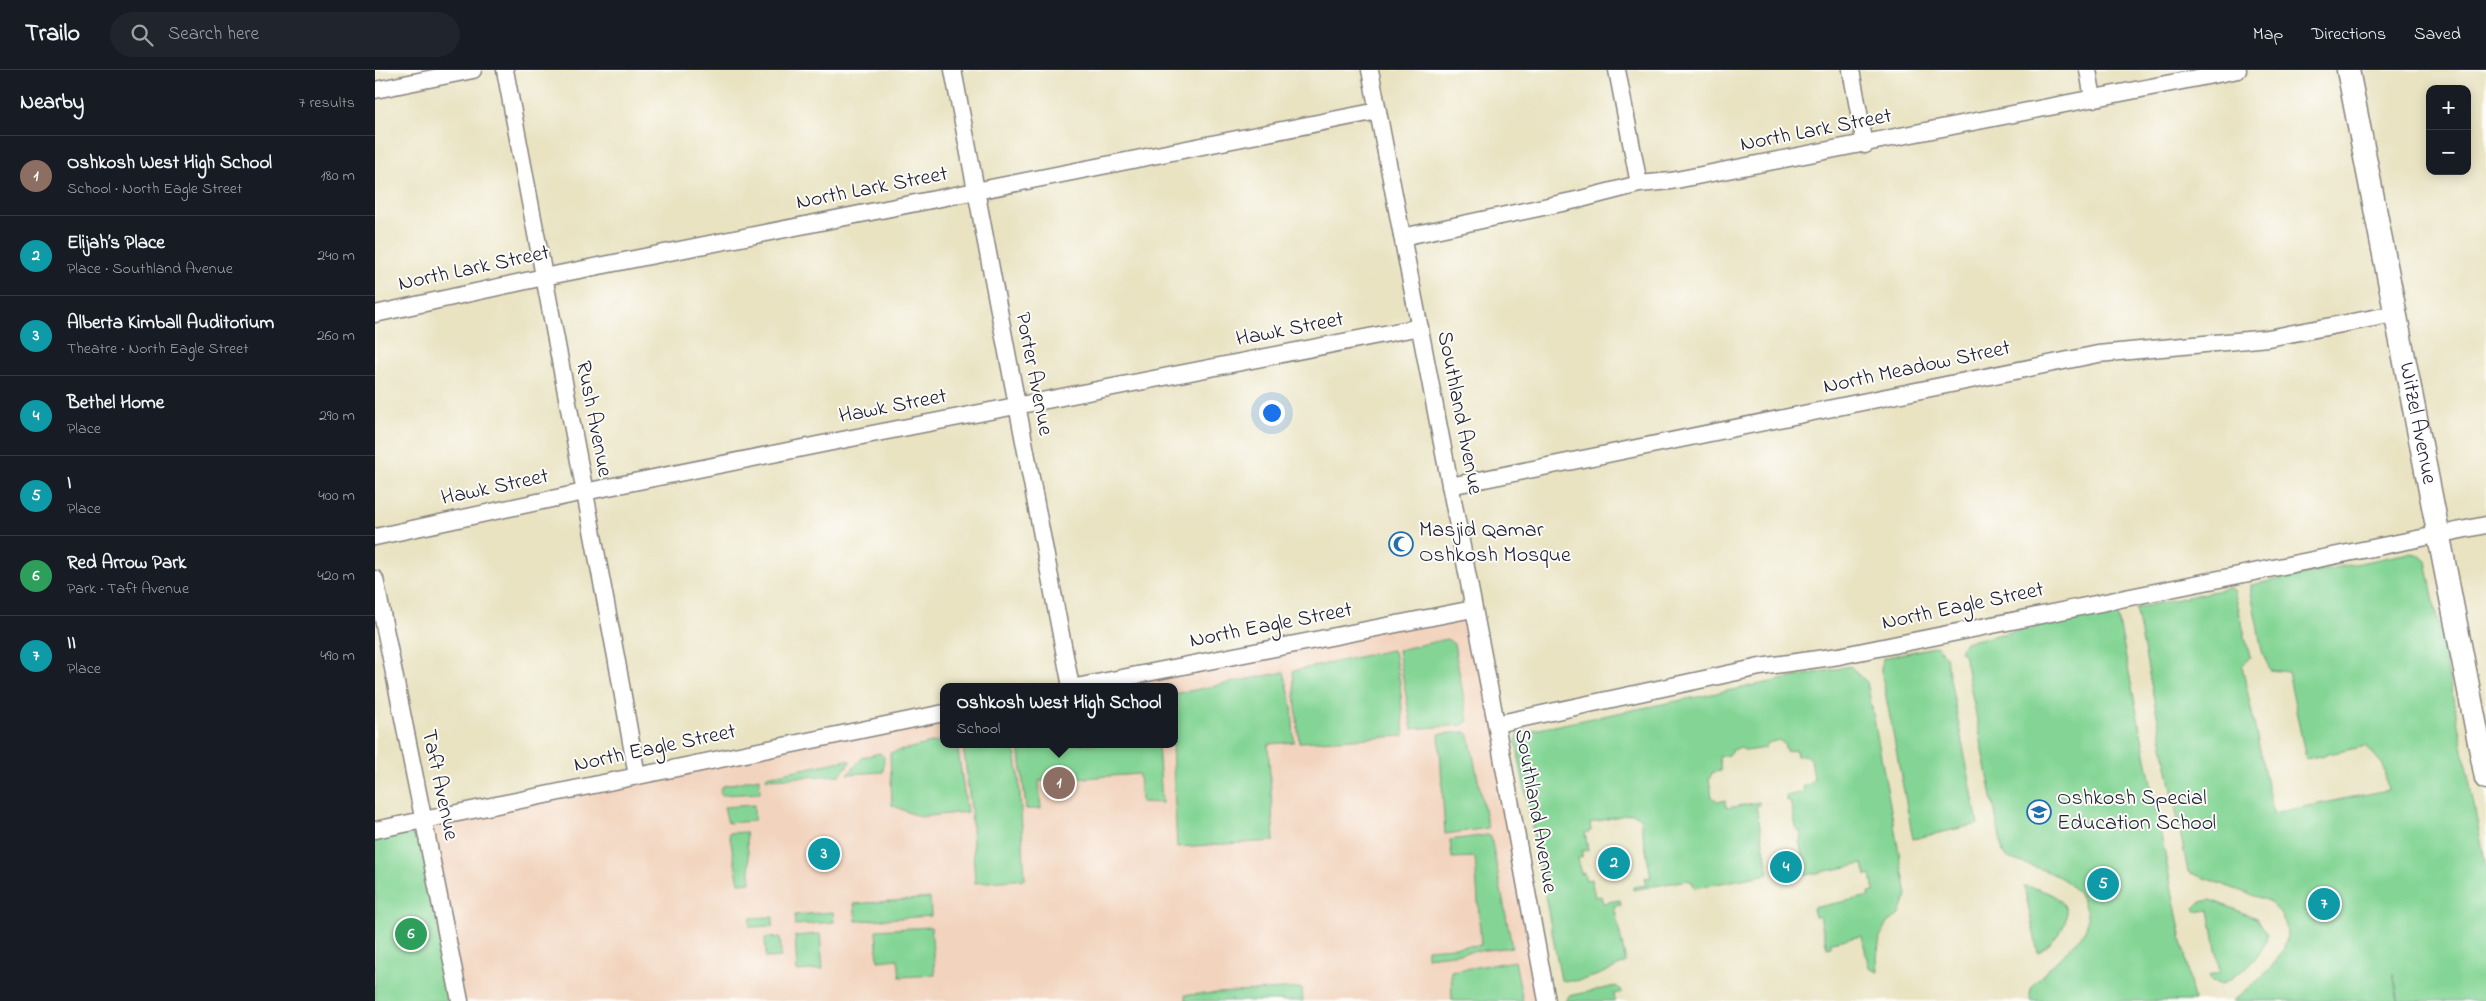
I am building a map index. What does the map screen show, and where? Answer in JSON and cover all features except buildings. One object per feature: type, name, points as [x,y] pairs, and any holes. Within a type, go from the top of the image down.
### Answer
[{"type":"main road","name":"Witzel Avenue","points":[[2348,70],[2486,778]]},
{"type":"street","points":[[375,90],[473,70]]},
{"type":"street","name":"Rush Avenue","points":[[505,70],[637,776]]},
{"type":"street","name":"Porter Avenue","points":[[953,70],[1070,683]]},
{"type":"street","name":"Southland Avenue","points":[[1370,70],[1451,486],[1547,1001]]},
{"type":"street","points":[[1617,70],[1639,184]]},
{"type":"street","points":[[1851,70],[1865,145]]},
{"type":"street","points":[[2087,70],[2093,99]]},
{"type":"street","name":"North Lark Street","points":[[1402,237],[1581,199],[1639,184],[1671,181],[1865,145],[2238,70]]},
{"type":"street","name":"North Lark Street","points":[[375,314],[543,277],[1378,111]]},
{"type":"street","name":"North Meadow Street","points":[[1451,486],[2098,354],[2268,338],[2395,314]]},
{"type":"street","name":"Hawk Street","points":[[375,537],[584,492],[872,434],[1420,327]]},
{"type":"street","name":"North Eagle Street","points":[[1496,724],[1760,667],[1839,656],[2486,525]]},
{"type":"street","name":"Taft Avenue","points":[[375,579],[460,1001]]},
{"type":"street","name":"North Eagle Street","points":[[1097,683],[1473,609]]},
{"type":"street","name":"North Eagle Street","points":[[375,830],[940,715]]},
{"type":"shaded area","points":[[1473,609],[1548,1001],[460,1001],[424,820],[940,717],[940,748],[1178,748],[1178,683],[1108,683]]},
{"type":"green space","points":[[2409,553],[2418,554],[2426,561],[2486,867],[2486,1001],[2399,1001],[2393,973],[2398,1001],[2233,1001],[2270,969],[2285,943],[2287,930],[2281,915],[2268,901],[2188,872],[2136,608],[2230,588],[2234,590],[2250,657],[2242,666],[2273,813],[2388,790],[2383,765],[2366,746],[2306,759],[2288,672],[2270,670],[2262,651],[2251,585]]},
{"type":"green space","points":[[2113,610],[2118,617],[2194,1001],[2031,1001],[2032,986],[2083,933],[2087,925],[2087,914],[2082,899],[2066,881],[2044,870],[2008,858],[2003,853],[1964,654],[1960,651],[1965,642]]},
{"type":"green space","points":[[1447,639],[1454,644],[1468,721],[1462,725],[1412,729],[1398,650]]},
{"type":"green space","points":[[1938,646],[1946,658],[1978,824],[1913,839],[1881,670],[1883,658]]},
{"type":"green space","points":[[1391,650],[1394,652],[1400,683],[1404,736],[1299,742],[1293,671]]},
{"type":"green space","points":[[1850,666],[1867,682],[1907,895],[1900,915],[1888,922],[1880,938],[1877,957],[1878,972],[1869,968],[1862,936],[1831,942],[1831,947],[1827,948],[1820,916],[1815,917],[1813,908],[1870,896],[1869,893],[1874,892],[1871,875],[1866,876],[1863,864],[1806,875],[1799,841],[1802,840],[1800,831],[1797,831],[1790,801],[1787,801],[1786,796],[1804,792],[1803,786],[1810,784],[1814,778],[1811,759],[1804,755],[1797,756],[1796,750],[1786,751],[1784,744],[1779,740],[1768,743],[1765,748],[1746,751],[1741,748],[1732,750],[1728,755],[1719,757],[1721,771],[1713,772],[1709,779],[1712,797],[1719,802],[1725,800],[1727,808],[1759,802],[1760,805],[1756,806],[1769,874],[1695,888],[1692,882],[1687,880],[1633,890],[1633,887],[1646,885],[1644,878],[1651,877],[1640,818],[1633,813],[1590,823],[1591,831],[1585,833],[1588,850],[1582,851],[1582,857],[1578,858],[1581,874],[1584,873],[1586,880],[1591,879],[1595,897],[1601,896],[1603,903],[1620,900],[1621,905],[1614,906],[1626,962],[1586,979],[1577,981],[1561,980],[1516,742],[1518,735],[1524,732]]},
{"type":"green space","points":[[1284,672],[1292,705],[1294,742],[1268,744],[1274,841],[1177,847],[1172,748],[1178,748],[1178,693]]},
{"type":"green space","points":[[1466,732],[1469,736],[1488,828],[1445,834],[1439,734]]},
{"type":"green space","points":[[940,741],[940,748],[958,748],[967,812],[919,817],[892,805],[890,753]]},
{"type":"green space","points":[[963,748],[1015,748],[1019,779],[1025,879],[975,883],[971,809]]},
{"type":"green space","points":[[1019,748],[1158,748],[1162,803],[1141,802],[1139,774],[1039,781],[1041,809],[1026,809]]},
{"type":"green space","points":[[880,753],[884,757],[883,772],[848,774],[863,757]]},
{"type":"green space","points":[[847,760],[851,761],[840,775],[766,779],[767,776]]},
{"type":"green space","points":[[759,778],[760,793],[721,795],[720,790],[723,786]]},
{"type":"green space","points":[[754,805],[754,821],[728,823],[724,807]]},
{"type":"green space","points":[[424,820],[460,1001],[375,1001],[375,830]]},
{"type":"green space","points":[[746,832],[751,882],[739,883],[729,833]]},
{"type":"green space","points":[[1488,835],[1491,837],[1512,947],[1427,957],[1427,949],[1481,945],[1475,857],[1452,858],[1450,840]]},
{"type":"green space","points":[[2024,886],[2041,890],[2054,896],[2063,903],[2066,912],[2066,921],[2061,931],[2038,953]]},
{"type":"green space","points":[[930,898],[931,916],[856,921],[854,904]]},
{"type":"green space","points":[[2211,900],[2256,918],[2267,934],[2266,942],[2250,964],[2221,984],[2212,982],[2209,978],[2210,975],[2220,972],[2209,910],[2196,912],[2194,908],[2200,902]]},
{"type":"green space","points":[[833,912],[834,922],[795,925],[795,915]]},
{"type":"green space","points":[[773,917],[773,926],[750,927],[750,918]]},
{"type":"green space","points":[[931,927],[935,975],[900,977],[898,959],[878,961],[876,930]]},
{"type":"green space","points":[[820,934],[823,969],[797,971],[795,936]]},
{"type":"green space","points":[[780,937],[781,957],[766,958],[765,938]]},
{"type":"green space","points":[[1515,961],[1523,1001],[1452,1001],[1451,971]]},
{"type":"green space","points":[[1616,986],[1623,992],[1614,994],[1615,1001],[1565,1001],[1569,996]]},
{"type":"green space","points":[[1302,988],[1303,1001],[1186,1001],[1185,995]]},
{"type":"place","name":"Masjid Qamar Oshkosh Mosque","points":[[1401,544]]},
{"type":"place","name":"Oshkosh West High School","points":[[1059,783]]},
{"type":"place","name":"Oshkosh Special Education School","points":[[2039,812]]},
{"type":"place","name":"Alberta Kimball Auditorium","points":[[824,854]]},
{"type":"place","name":"Elijah’s Place","points":[[1614,863]]},
{"type":"place","name":"Bethel Home","points":[[1786,867]]},
{"type":"place","name":"I","points":[[2103,884]]},
{"type":"place","name":"II","points":[[2324,904]]},
{"type":"place","name":"Red Arrow Park","points":[[411,934]]}]
